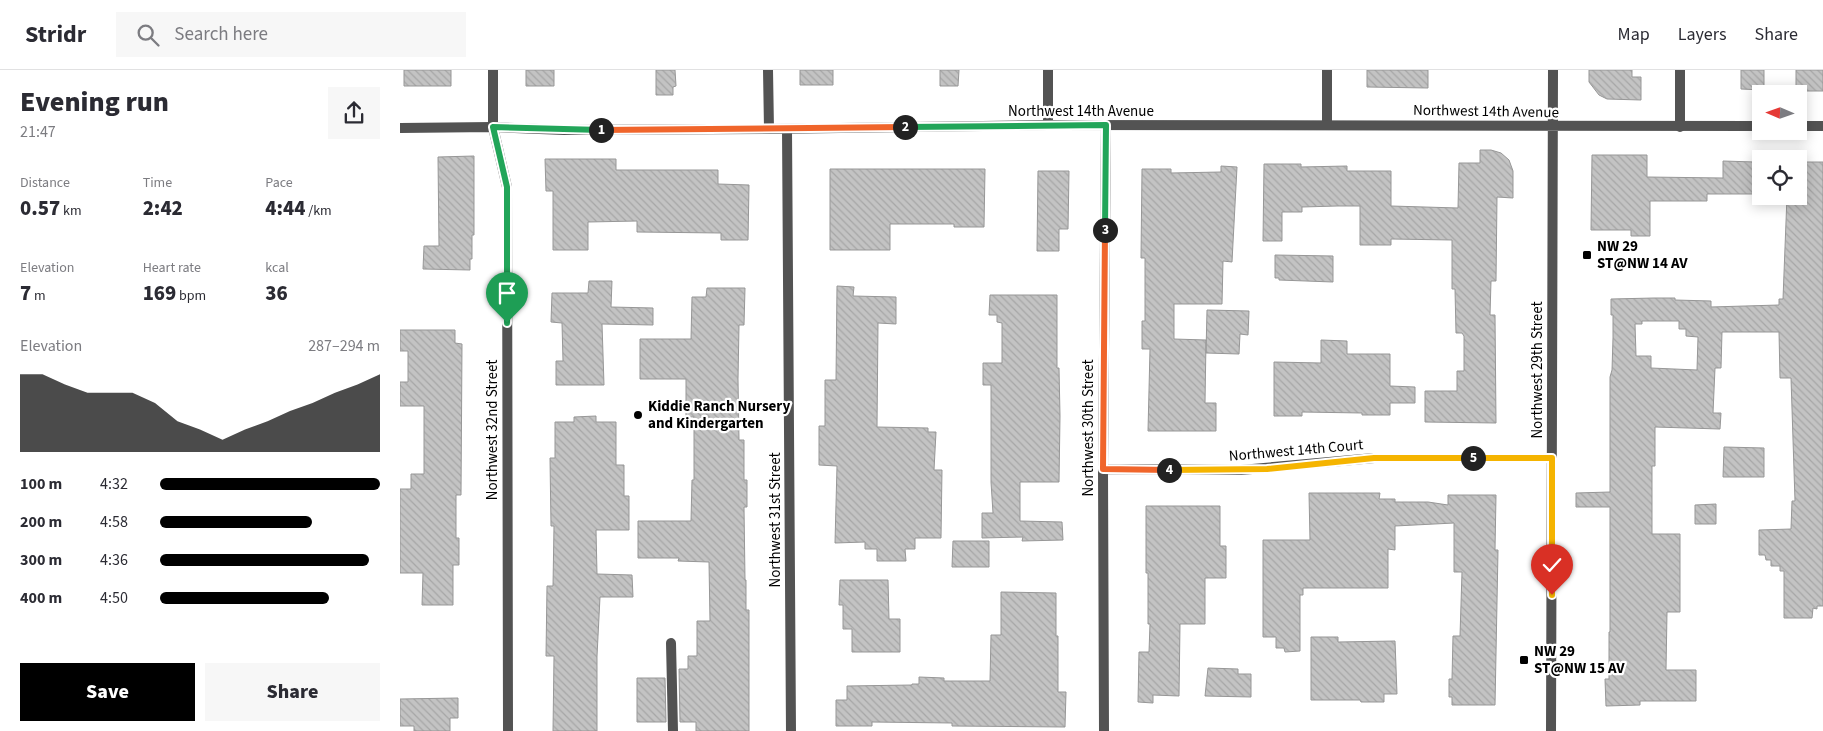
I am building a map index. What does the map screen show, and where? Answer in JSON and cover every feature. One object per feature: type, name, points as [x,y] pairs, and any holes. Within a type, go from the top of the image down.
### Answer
[{"type":"street","name":"Northwest 32nd Street","points":[[493,70],[493,127],[507,187],[508,731]]},
{"type":"street","points":[[768,70],[769,129]]},
{"type":"street","points":[[1048,70],[1048,125]]},
{"type":"street","points":[[1327,70],[1327,125]]},
{"type":"street","name":"Northwest 29th Street","points":[[1551,731],[1553,70]]},
{"type":"street","points":[[1680,70],[1680,127]]},
{"type":"street","name":"Northwest 14th Avenue","points":[[400,128],[493,127],[564,130],[1048,125],[1752,126]]},
{"type":"street","name":"Northwest 30th Street","points":[[1104,731],[1103,469],[1106,125]]},
{"type":"street","points":[[1808,126],[1823,126]]},
{"type":"street","name":"Northwest 31st Street","points":[[788,129],[791,731]]},
{"type":"street","name":"Northwest 14th Court","points":[[1103,469],[1241,470],[1374,458],[1552,458]]},
{"type":"street","points":[[671,643],[673,731]]},
{"type":"building","points":[[404,70],[451,70],[451,86],[404,86]]},
{"type":"building","points":[[526,70],[554,70],[554,86],[526,86]]},
{"type":"building","points":[[656,70],[675,70],[676,86],[673,87],[673,95],[656,95]]},
{"type":"building","points":[[800,70],[833,70],[833,85],[800,85]]},
{"type":"building","points":[[940,70],[959,70],[958,86],[940,86]]},
{"type":"building","points":[[1367,70],[1428,70],[1428,88],[1367,87]]},
{"type":"building","points":[[1589,70],[1632,70],[1632,77],[1641,77],[1641,100],[1607,99],[1599,95],[1589,82]]},
{"type":"building","points":[[1741,70],[1764,70],[1764,85],[1752,85],[1752,89],[1741,89]]},
{"type":"building","points":[[1796,70],[1823,70],[1823,91],[1808,91],[1808,85],[1796,85]]},
{"type":"building","points":[[1480,150],[1491,150],[1501,153],[1509,160],[1513,171],[1513,198],[1497,197],[1496,281],[1491,281],[1490,315],[1495,315],[1496,423],[1425,422],[1425,391],[1457,391],[1457,371],[1464,371],[1464,336],[1462,333],[1456,333],[1455,289],[1452,289],[1452,240],[1391,239],[1391,245],[1360,245],[1360,206],[1337,206],[1302,207],[1302,212],[1282,212],[1282,241],[1263,241],[1264,164],[1301,164],[1301,167],[1347,166],[1347,171],[1391,171],[1391,206],[1458,208],[1459,163],[1480,163]]},
{"type":"building","points":[[1592,155],[1647,155],[1647,177],[1723,178],[1723,161],[1752,162],[1752,194],[1707,194],[1707,201],[1650,201],[1650,236],[1631,236],[1631,230],[1591,230]]},
{"type":"building","points":[[474,156],[474,235],[472,235],[470,270],[423,269],[424,246],[439,246],[438,157]]},
{"type":"building","points":[[545,159],[616,159],[616,170],[718,170],[718,184],[749,185],[748,240],[721,240],[721,233],[637,232],[637,221],[588,222],[588,250],[553,250],[553,191],[546,191]]},
{"type":"building","points":[[1807,162],[1823,162],[1823,606],[1817,606],[1817,609],[1813,608],[1812,618],[1784,618],[1784,571],[1780,571],[1780,566],[1771,566],[1771,560],[1766,560],[1765,555],[1759,555],[1759,530],[1791,529],[1792,501],[1795,501],[1791,378],[1780,378],[1779,332],[1722,332],[1721,368],[1715,368],[1713,413],[1721,413],[1720,429],[1655,427],[1655,466],[1652,466],[1652,534],[1680,534],[1680,612],[1667,612],[1666,670],[1696,670],[1696,701],[1640,701],[1640,705],[1606,706],[1605,679],[1609,679],[1610,632],[1610,507],[1576,507],[1576,493],[1610,492],[1610,377],[1613,338],[1611,299],[1675,298],[1675,300],[1711,301],[1711,307],[1779,305],[1779,299],[1783,299],[1787,205],[1807,205]],"holes":[[[1642,321],[1679,321],[1679,329],[1686,329],[1686,336],[1698,337],[1697,370],[1651,368],[1651,356],[1636,356],[1635,324],[1642,324]]]},
{"type":"building","points":[[1221,166],[1237,167],[1232,262],[1223,261],[1222,304],[1174,304],[1174,339],[1206,340],[1205,403],[1216,403],[1216,431],[1148,431],[1150,349],[1142,349],[1142,321],[1145,321],[1145,258],[1141,258],[1142,169],[1171,169],[1171,173],[1221,172]]},
{"type":"building","points":[[830,169],[985,169],[984,227],[954,227],[954,224],[890,224],[890,250],[830,250]]},
{"type":"building","points":[[1038,171],[1069,171],[1068,229],[1059,229],[1059,251],[1037,251]]},
{"type":"building","points":[[1275,255],[1333,256],[1333,282],[1279,280],[1279,278],[1275,278]]},
{"type":"building","points":[[589,281],[612,281],[611,307],[653,308],[653,325],[602,324],[604,385],[556,385],[556,361],[563,361],[562,323],[551,322],[552,293],[588,293]]},
{"type":"building","points":[[837,286],[854,287],[853,296],[896,297],[896,324],[878,323],[877,427],[928,428],[928,432],[936,432],[934,470],[942,470],[941,538],[915,538],[915,549],[905,549],[906,561],[877,561],[877,549],[865,549],[865,542],[835,543],[837,466],[819,465],[819,426],[825,426],[825,380],[836,380]]},
{"type":"building","points":[[707,288],[745,288],[744,325],[739,325],[738,379],[739,440],[744,440],[744,480],[747,480],[747,507],[744,507],[746,610],[749,610],[749,731],[696,731],[696,722],[680,722],[679,669],[688,669],[688,656],[697,656],[697,621],[710,621],[709,562],[678,561],[679,558],[638,558],[638,521],[691,521],[692,480],[694,480],[694,417],[686,417],[686,379],[640,379],[640,339],[691,339],[692,297],[706,297]]},
{"type":"building","points":[[990,295],[1057,295],[1057,368],[1059,368],[1060,416],[1059,482],[1020,482],[1020,521],[1062,522],[1063,540],[1022,541],[1023,537],[982,538],[982,513],[993,513],[991,482],[991,385],[983,385],[983,363],[1002,363],[1002,323],[997,322],[997,315],[989,315]]},
{"type":"building","points":[[1207,310],[1249,311],[1248,335],[1240,334],[1239,354],[1206,353]]},
{"type":"building","points":[[400,330],[455,330],[455,343],[462,344],[461,495],[456,495],[456,538],[459,538],[459,565],[453,565],[453,605],[422,605],[423,573],[400,573],[400,489],[411,489],[411,474],[424,474],[424,406],[400,406],[400,382],[408,382],[408,351],[400,351]]},
{"type":"building","points":[[1321,340],[1347,341],[1347,354],[1390,354],[1390,386],[1415,387],[1415,403],[1390,403],[1390,415],[1302,412],[1302,416],[1274,416],[1274,362],[1321,363]]},
{"type":"building","points":[[596,416],[596,422],[616,422],[616,465],[624,465],[624,496],[629,496],[629,530],[596,530],[597,574],[632,575],[633,597],[600,597],[597,656],[597,731],[553,731],[554,656],[546,656],[547,586],[553,586],[554,526],[551,526],[550,458],[555,458],[555,422],[574,422],[574,417]]},
{"type":"building","points":[[1724,447],[1764,448],[1764,477],[1723,477]]},
{"type":"building","points":[[1309,493],[1380,493],[1379,499],[1395,499],[1395,502],[1428,502],[1448,505],[1448,495],[1496,495],[1495,550],[1498,550],[1495,705],[1452,705],[1452,697],[1449,697],[1449,679],[1452,679],[1453,636],[1460,636],[1462,572],[1454,572],[1454,523],[1395,526],[1395,550],[1388,549],[1388,588],[1303,588],[1303,595],[1300,595],[1300,651],[1285,652],[1284,648],[1276,648],[1276,637],[1263,637],[1263,540],[1310,540]]},
{"type":"building","points":[[1716,504],[1716,524],[1695,524],[1695,505]]},
{"type":"building","points":[[1146,506],[1220,506],[1220,546],[1226,546],[1226,578],[1205,578],[1205,624],[1180,624],[1179,696],[1153,695],[1153,703],[1138,702],[1139,652],[1149,652],[1150,624],[1148,624],[1148,573],[1146,573]]},
{"type":"building","points":[[953,541],[989,541],[989,567],[952,567]]},
{"type":"building","points":[[840,580],[888,580],[889,619],[900,619],[900,652],[852,652],[852,629],[843,629],[843,605],[839,605]]},
{"type":"building","points":[[1001,592],[1056,593],[1058,692],[1066,692],[1065,727],[952,726],[952,723],[872,722],[872,726],[836,726],[836,700],[847,700],[847,686],[912,685],[919,684],[919,677],[944,678],[944,681],[990,681],[991,635],[1001,635]]},
{"type":"building","points":[[1311,637],[1338,637],[1338,642],[1395,641],[1397,694],[1384,694],[1384,702],[1311,700]]},
{"type":"building","points":[[1208,668],[1238,669],[1238,674],[1251,674],[1251,697],[1205,696]]},
{"type":"building","points":[[637,678],[665,678],[666,722],[637,722]]},
{"type":"building","points":[[458,698],[458,718],[450,718],[450,731],[414,731],[414,726],[400,726],[400,699]]},
{"type":"place","name":"NW 29 ST@NW 14 AV","points":[[1587,255]]},
{"type":"place","name":"Kiddie Ranch Nursery and Kindergarten","points":[[638,415]]},
{"type":"place","name":"NW 29 ST@NW 15 AV","points":[[1524,660]]},
{"type":"route","points":[[507,323],[507,187],[493,127],[632,130],[1106,125],[1103,469],[1204,471],[1267,469],[1374,458],[1552,458],[1552,595]]}]
